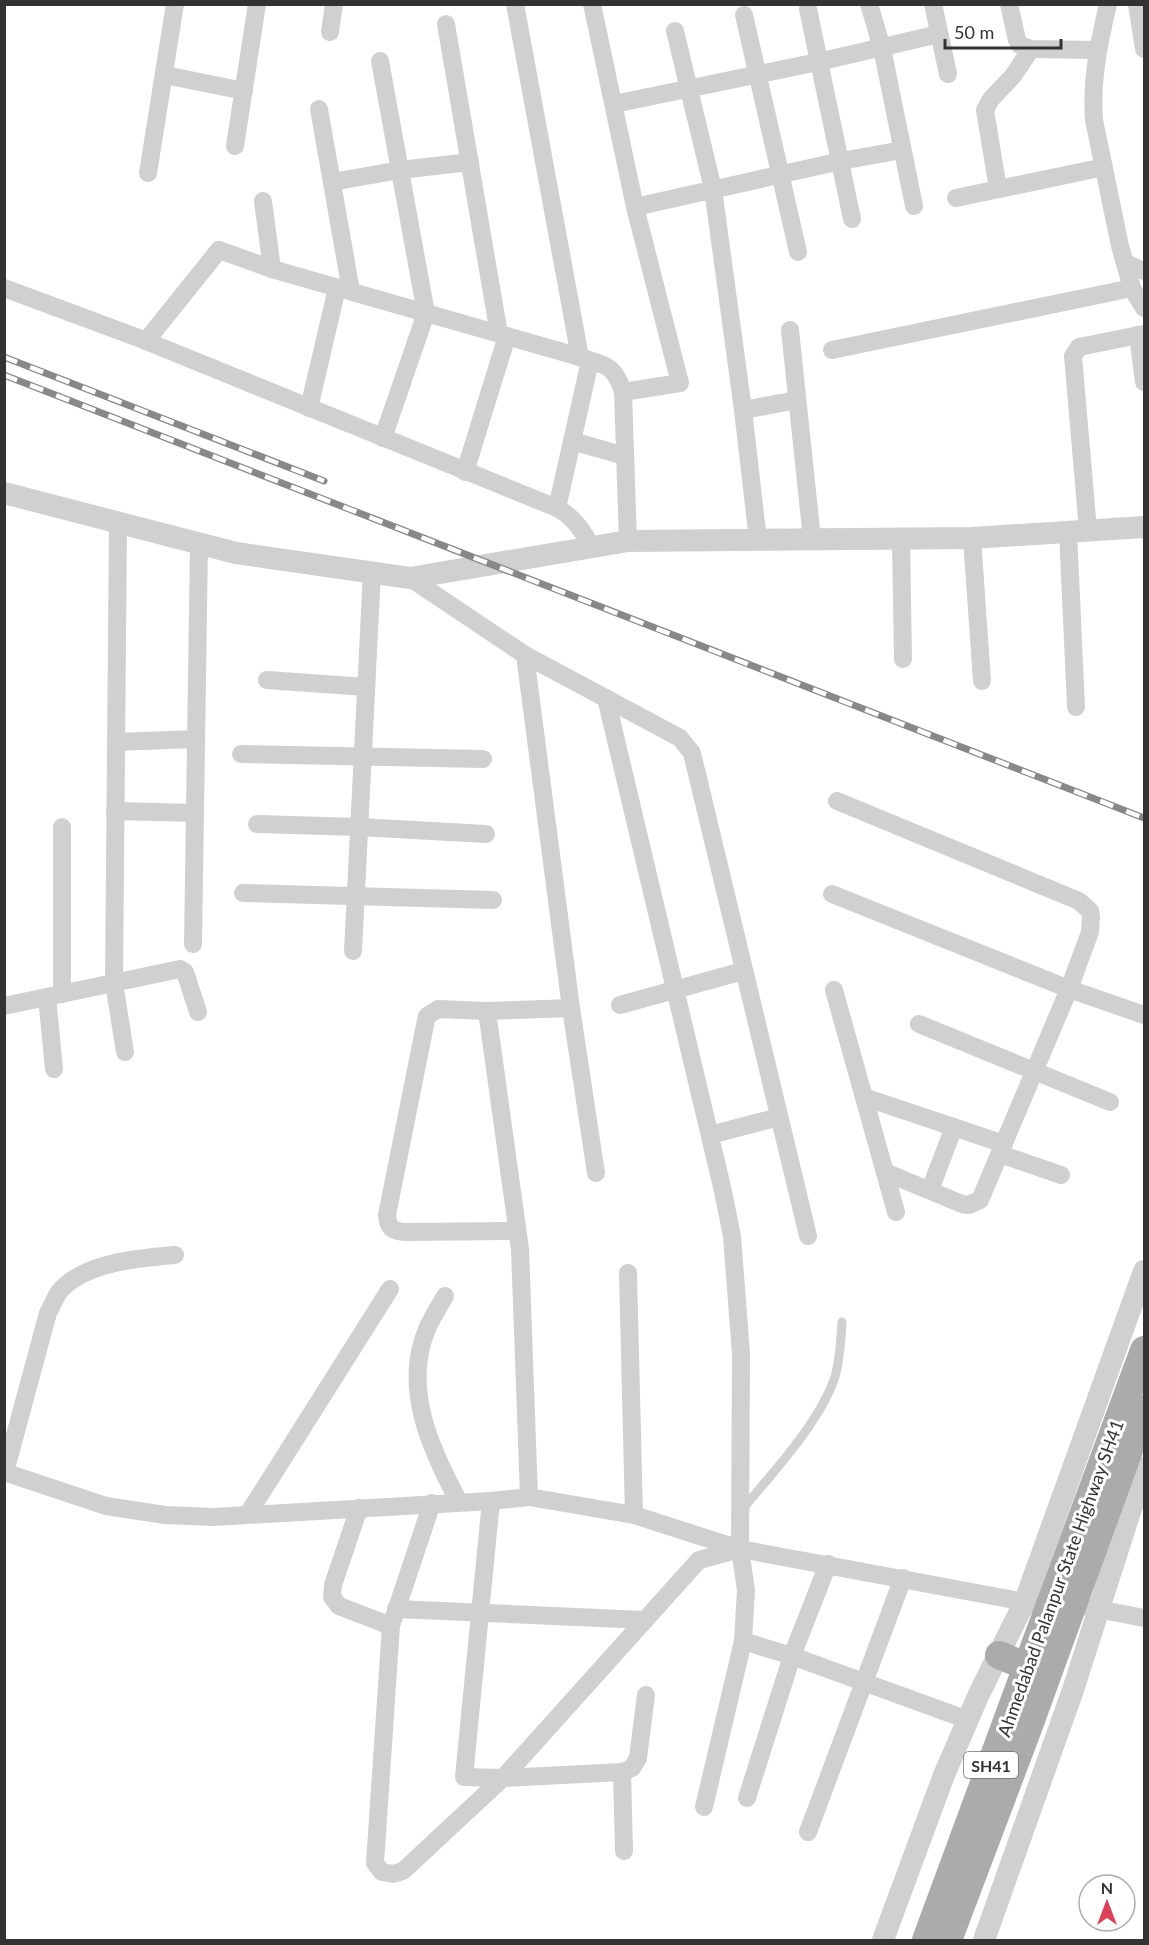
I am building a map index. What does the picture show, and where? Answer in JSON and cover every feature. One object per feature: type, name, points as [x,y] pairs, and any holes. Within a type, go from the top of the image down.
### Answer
[{"type":"main road","name":"Ahmedabad Palanpur State Highway SH41","points":[[948,1941],[1063,1601],[1144,1350]]},
{"type":"main road","name":"Ahmedabad Palanpur State Highway SH41","points":[[926,1941],[1028,1667],[1063,1601],[1144,1409]]},
{"type":"main road","points":[[999,1655],[1028,1667]]},
{"type":"street","points":[[148,173],[175,4]]},
{"type":"street","points":[[235,146],[257,4]]},
{"type":"street","points":[[330,32],[334,4]]},
{"type":"street","points":[[515,4],[585,359],[572,441],[557,508]]},
{"type":"street","points":[[592,4],[635,207],[680,383],[623,392]]},
{"type":"street","points":[[869,4],[882,48],[914,206]]},
{"type":"street","points":[[933,4],[948,74]]},
{"type":"street","points":[[1009,4],[1020,45],[1030,49],[1098,50]]},
{"type":"street","points":[[1108,4],[1098,50],[1093,102],[1094,120],[1125,263],[1132,288],[1144,308]]},
{"type":"street","points":[[1137,4],[1144,42]]},
{"type":"street","points":[[808,9],[852,219]]},
{"type":"street","points":[[744,15],[798,252]]},
{"type":"street","points":[[446,24],[503,335],[465,472]]},
{"type":"street","points":[[675,31],[713,189],[758,540]]},
{"type":"street","points":[[614,104],[818,62],[939,34]]},
{"type":"street","points":[[998,189],[985,110],[1013,76],[1030,49]]},
{"type":"street","points":[[380,61],[426,313],[383,438]]},
{"type":"street","points":[[165,75],[244,91]]},
{"type":"street","points":[[309,408],[344,290],[332,182],[319,109]]},
{"type":"street","points":[[635,207],[841,161],[902,150]]},
{"type":"street","points":[[332,182],[400,170],[470,162]]},
{"type":"street","points":[[956,198],[1104,167]]},
{"type":"street","points":[[262,201],[272,269]]},
{"type":"street","points":[[146,341],[219,250],[272,269],[585,359],[612,370],[618,376],[623,392],[628,541]]},
{"type":"street","points":[[1125,263],[1144,271]]},
{"type":"street","points":[[4,288],[146,341],[557,508],[576,522],[592,547]]},
{"type":"street","points":[[832,350],[1132,288]]},
{"type":"street","points":[[790,330],[812,539]]},
{"type":"street","points":[[1077,707],[1078,531],[1073,356],[1079,347],[1141,335],[1144,382]]},
{"type":"street","points":[[743,410],[797,400]]},
{"type":"street","points":[[572,441],[625,456]]},
{"type":"street","points":[[4,493],[236,553],[410,578],[628,541],[972,538],[1144,527]]},
{"type":"street","points":[[118,523],[114,983],[125,1052]]},
{"type":"street","points":[[901,538],[903,659]]},
{"type":"street","points":[[972,538],[982,681]]},
{"type":"street","points":[[193,944],[199,544]]},
{"type":"street","points":[[353,951],[372,572]]},
{"type":"street","points":[[410,578],[525,655],[680,738],[692,753],[808,1236]]},
{"type":"street","points":[[525,655],[571,1008],[596,1173]]},
{"type":"street","points":[[267,680],[366,687]]},
{"type":"street","points":[[606,698],[732,1236],[741,1353],[740,1549],[746,1590],[743,1641],[704,1807]]},
{"type":"street","points":[[116,742],[196,739]]},
{"type":"street","points":[[240,754],[483,759]]},
{"type":"street","points":[[837,801],[1068,896],[1086,905],[1092,917],[1090,932],[1070,989],[985,1192],[975,1203],[962,1204],[885,1172]]},
{"type":"street","points":[[115,811],[195,813]]},
{"type":"street","points":[[257,824],[486,834]]},
{"type":"street","points":[[54,1068],[54,995],[62,827]]},
{"type":"street","points":[[243,892],[493,900]]},
{"type":"street","points":[[832,894],[1070,989],[1144,1015]]},
{"type":"street","points":[[4,1006],[176,969],[183,970],[198,1012]]},
{"type":"street","points":[[620,1005],[743,971]]},
{"type":"street","points":[[834,990],[896,1212]]},
{"type":"street","points":[[518,1231],[396,1232],[390,1229],[387,1215],[428,1016],[438,1009],[487,1011],[571,1008]]},
{"type":"street","points":[[487,1011],[518,1231],[529,1497]]},
{"type":"street","points":[[919,1024],[1110,1102]]},
{"type":"street","points":[[864,1097],[954,1127],[1061,1175]]},
{"type":"street","points":[[710,1135],[779,1117]]},
{"type":"street","points":[[930,1190],[954,1127]]},
{"type":"street","points":[[175,1255],[137,1258],[104,1267],[79,1276],[60,1291],[48,1313],[5,1472],[106,1506],[165,1515],[213,1517],[529,1497],[634,1515],[740,1549],[903,1578],[1063,1601],[1144,1618]]},
{"type":"street","points":[[984,1941],[1073,1690],[1063,1601],[1144,1271]]},
{"type":"street","points":[[628,1273],[634,1515]]},
{"type":"street","points":[[249,1514],[390,1289]]},
{"type":"street","points":[[445,1296],[427,1329],[419,1358],[418,1394],[426,1431],[435,1456],[459,1502]]},
{"type":"street","points":[[883,1941],[944,1775],[999,1655],[1063,1601],[1144,1468]]},
{"type":"street","points":[[491,1501],[464,1777],[503,1778],[622,1772],[632,1768],[638,1758],[646,1695]]},
{"type":"street","points":[[432,1503],[394,1617],[375,1863],[382,1872],[393,1874],[403,1871],[503,1778],[699,1560],[740,1549]]},
{"type":"street","points":[[359,1508],[333,1585],[332,1597],[339,1606],[394,1617],[480,1612],[645,1620]]},
{"type":"street","points":[[747,1798],[792,1656],[828,1564]]},
{"type":"street","points":[[807,1832],[903,1578]]},
{"type":"street","points":[[743,1641],[792,1656],[968,1720]]},
{"type":"street","points":[[622,1772],[624,1851]]},
{"type":"lane","points":[[740,1513],[793,1448],[823,1403],[840,1357],[842,1322]]},
{"type":"railway","points":[[4,357],[324,481]]},
{"type":"railway","points":[[4,375],[1144,818]]}]
